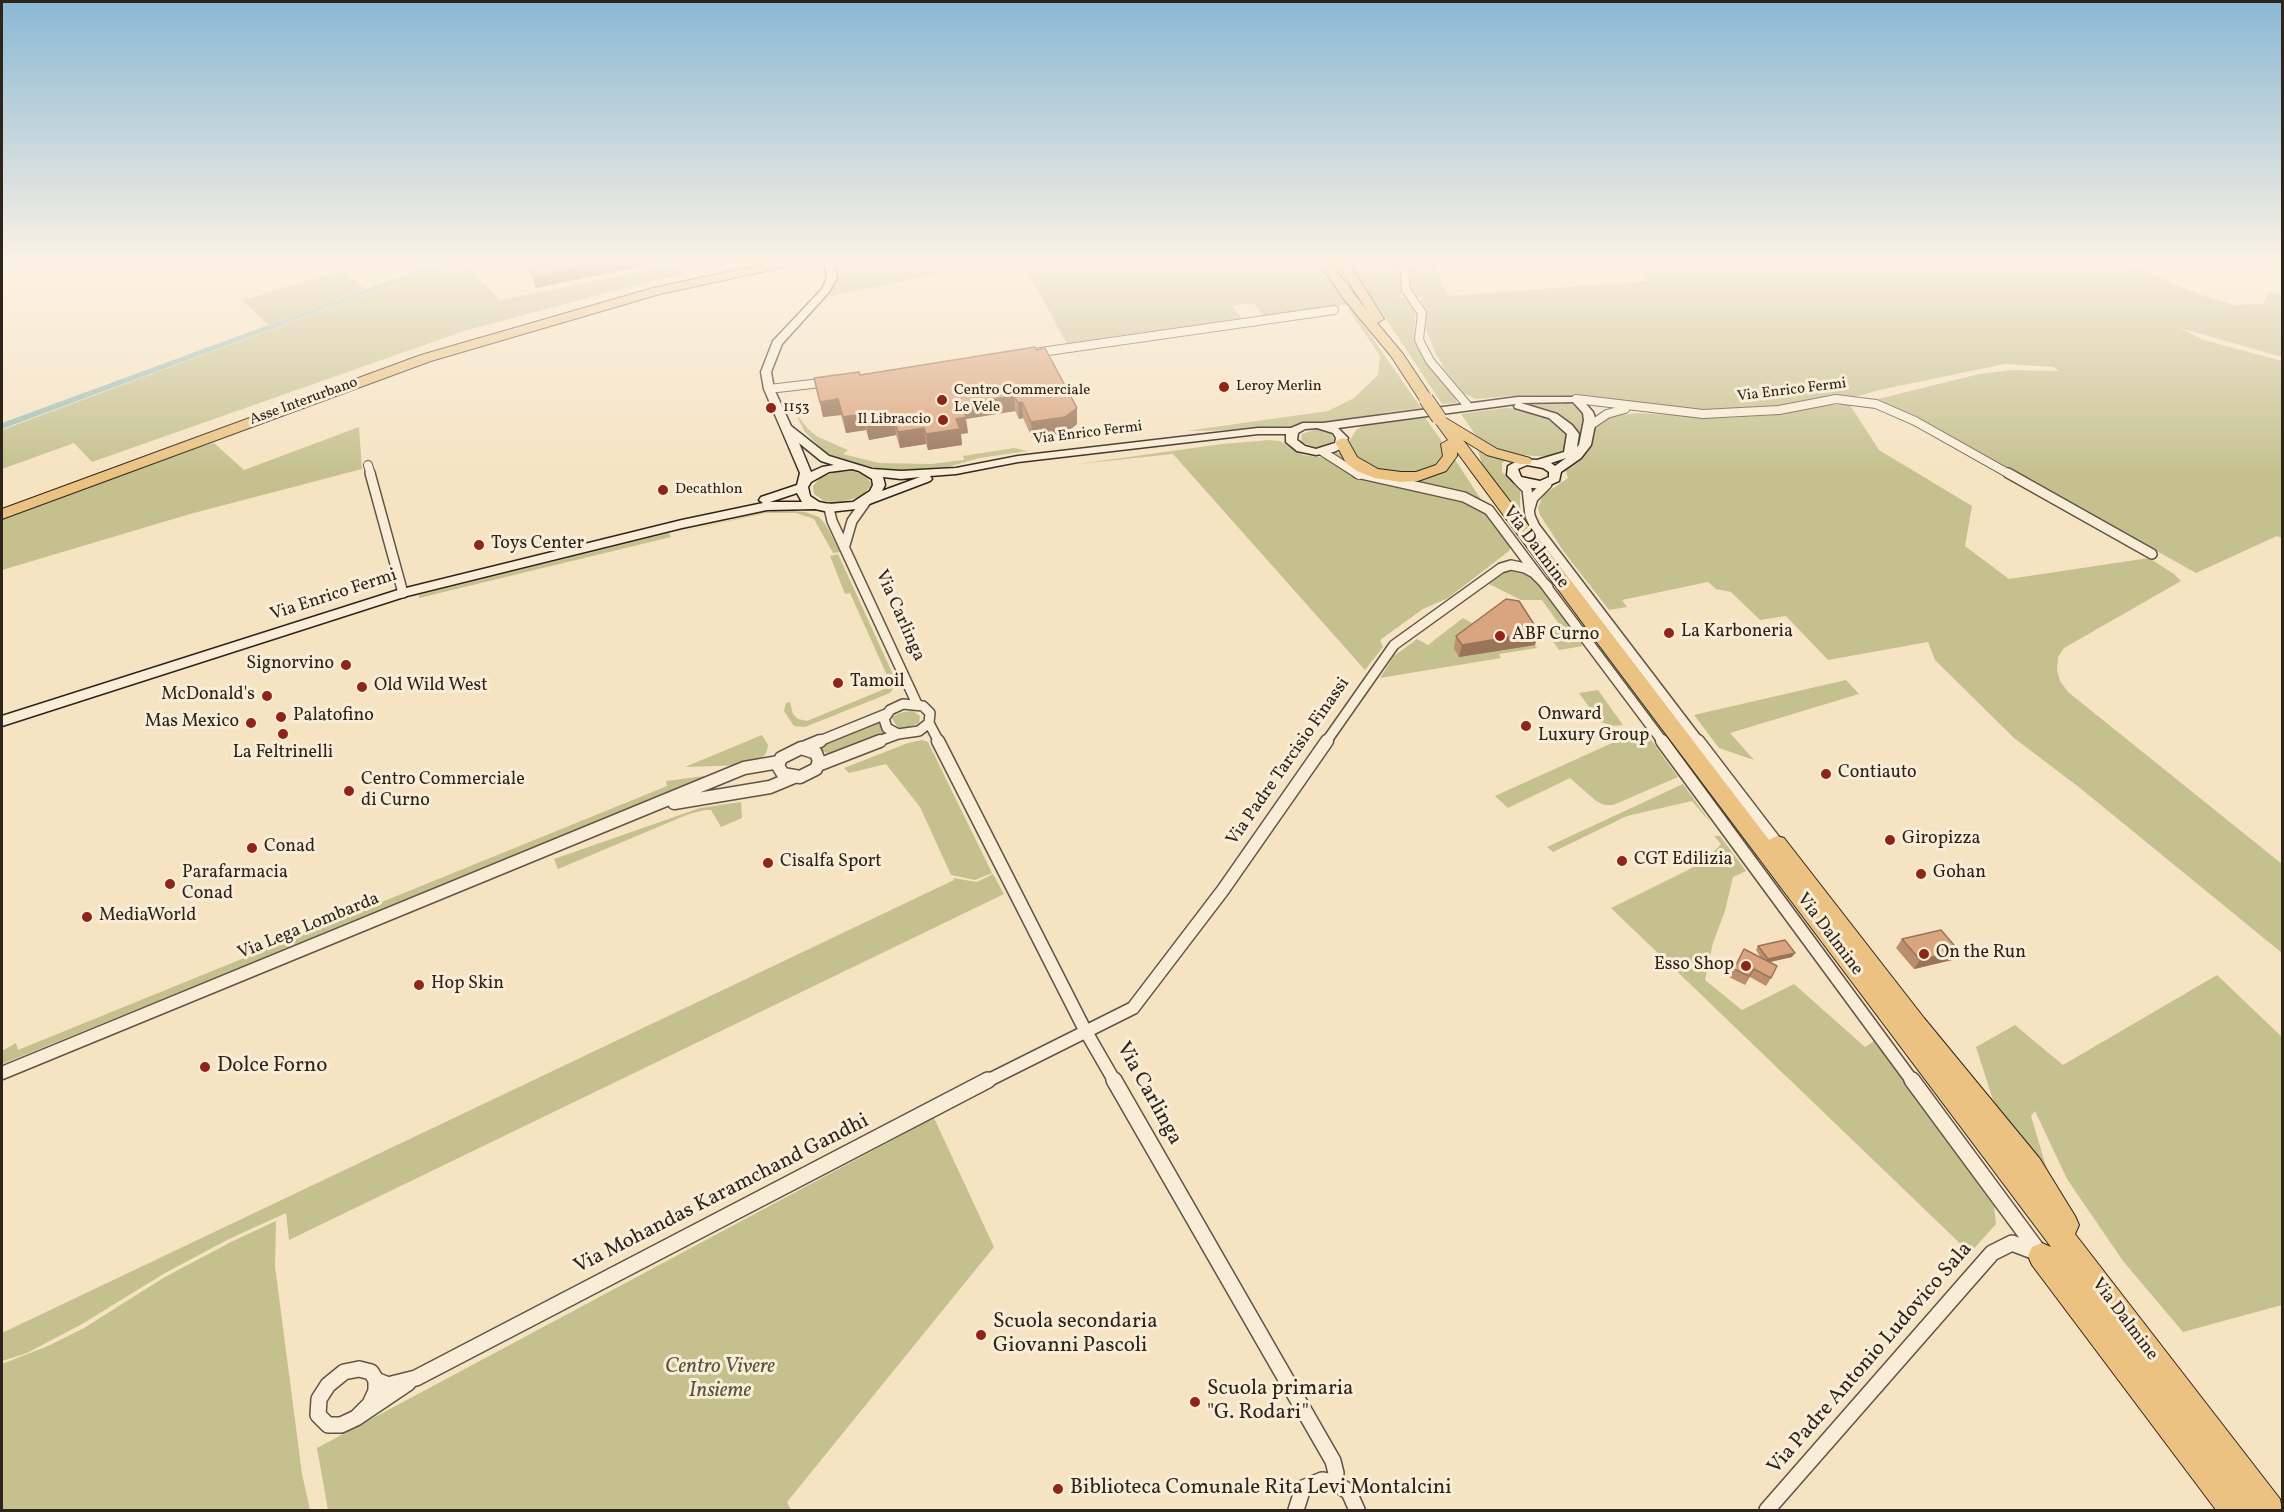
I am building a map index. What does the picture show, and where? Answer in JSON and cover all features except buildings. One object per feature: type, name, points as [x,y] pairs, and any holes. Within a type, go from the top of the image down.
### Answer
[{"type":"highway","name":"Asse Interurbano","points":[[2,506],[212,428],[483,334]]},
{"type":"highway","name":"Asse Interurbano","points":[[2,514],[426,358],[510,334]]},
{"type":"highway","points":[[1379,334],[1396,354]]},
{"type":"highway","points":[[1385,334],[1396,354]]},
{"type":"highway","name":"Via Dalmine","points":[[1396,354],[1439,418],[1556,576],[1913,1047],[2269,1510]]},
{"type":"highway","points":[[1497,518],[1438,427],[1439,418],[1492,452],[1525,461]]},
{"type":"highway","points":[[1342,440],[1351,460],[1362,468],[1375,473],[1401,477],[1424,474],[1441,468],[1450,456],[1448,444]]},
{"type":"highway","points":[[1778,844],[1916,1025],[2031,1168],[2059,1216],[2102,1272],[2120,1314]]},
{"type":"highway","points":[[2042,1256],[2235,1510]]},
{"type":"street","points":[[786,334],[777,343],[766,372],[770,389],[801,463],[804,498],[815,506],[829,508],[856,505],[867,500]]},
{"type":"street","points":[[1028,354],[1170,334]]},
{"type":"street","points":[[1420,334],[1419,339],[1430,361],[1468,406],[1520,406],[1545,412],[1561,421],[1573,434],[1572,447],[1568,454],[1541,462],[1525,461],[1512,468],[1511,471],[1527,489],[1532,521],[1548,545],[1778,844]]},
{"type":"street","points":[[770,389],[843,380]]},
{"type":"street","points":[[1555,471],[1582,451],[1586,445],[1590,420],[1588,412],[1576,399]]},
{"type":"street","name":"Via Enrico Fermi","points":[[872,472],[901,475],[956,471],[1018,459],[1225,436],[1292,436],[1303,426],[1325,426],[1518,400],[1576,399],[1703,414],[1736,414],[1779,410],[1836,399],[1876,404],[1915,421],[2152,554]]},
{"type":"street","points":[[1588,427],[1607,414],[1635,407]]},
{"type":"street","name":"Via Enrico Fermi","points":[[1292,436],[1301,449],[1323,452],[1336,448],[1364,421]]},
{"type":"street","points":[[1325,426],[1337,431],[1342,440]]},
{"type":"street","points":[[788,429],[825,459],[872,472],[878,478],[879,485],[875,493],[852,521],[845,545]]},
{"type":"street","points":[[1323,452],[1361,476],[1464,497],[1489,510],[1497,518],[2042,1256]]},
{"type":"street","points":[[1541,462],[1555,471]]},
{"type":"street","points":[[766,499],[792,484],[799,476],[801,463]]},
{"type":"street","points":[[368,465],[403,593]]},
{"type":"street","points":[[804,484],[826,469],[852,466]]},
{"type":"street","name":"Via Enrico Fermi","points":[[867,500],[956,471]]},
{"type":"street","points":[[1530,508],[1533,498],[1555,479],[1555,471]]},
{"type":"street","points":[[1517,479],[1528,484],[1547,484]]},
{"type":"street","name":"Via Enrico Fermi","points":[[682,524],[703,515],[766,499],[804,484]]},
{"type":"street","name":"Via Enrico Fermi","points":[[2,721],[403,593],[682,524],[722,518],[767,506],[815,506]]},
{"type":"street","name":"Via Carlinga","points":[[829,508],[832,521],[917,704],[927,709],[930,718],[928,723],[1085,1030],[1333,1461],[1336,1473],[1334,1482]]},
{"type":"street","name":"Via Padre Tarcisio Finassi","points":[[1085,1030],[1119,1017],[1134,1008],[1223,890],[1386,654],[1397,642],[1501,568],[1516,565],[1534,573],[1548,587]]},
{"type":"street","points":[[917,704],[896,706],[886,714],[884,724],[898,734],[919,731],[928,723]]},
{"type":"street","name":"Via Lega Lombarda","points":[[2,1072],[744,768],[778,762],[789,752],[886,714]]},
{"type":"street","name":"Via Lega Lombarda","points":[[631,816],[685,800],[770,787],[812,772],[818,765],[898,734]]},
{"type":"street","points":[[801,748],[816,753],[818,765]]},
{"type":"street","points":[[778,762],[783,774],[794,777]]},
{"type":"street","name":"Via Mohandas Karamchand Gandhi","points":[[357,1418],[341,1425],[328,1425],[318,1415],[319,1399],[328,1385],[344,1372],[359,1369],[370,1372],[376,1380],[388,1385],[416,1378],[1085,1030]]},
{"type":"street","points":[[2017,1223],[2018,1233],[2012,1243],[2033,1250],[2042,1256]]},
{"type":"street","name":"Via Padre Antonio Ludovico Sala","points":[[1767,1510],[1992,1253],[2012,1243]]},
{"type":"street","points":[[357,1418],[416,1378]]},
{"type":"street","points":[[357,1418],[370,1404],[376,1391],[376,1380]]},
{"type":"street","points":[[1296,1510],[1303,1488],[1322,1480],[1334,1482],[1349,1492],[1357,1510]]},
{"type":"green space","points":[[260,334],[457,334],[92,462],[74,443],[2,469],[2,430]]},
{"type":"green space","points":[[1061,334],[1140,334],[1067,344]]},
{"type":"green space","points":[[1365,334],[1369,334],[1421,408],[1388,412],[1334,424],[1301,423],[1286,429],[1186,431],[1328,411],[1354,398],[1378,375],[1380,356]]},
{"type":"green space","points":[[1396,334],[1415,334],[1416,346],[1450,388],[1457,403],[1442,404]]},
{"type":"green space","points":[[1427,334],[2191,334],[2204,340],[2282,361],[2282,538],[2277,536],[2196,573],[1916,416],[1874,400],[1979,374],[2011,370],[2059,371],[2053,367],[2005,364],[1859,396],[1839,396],[1753,410],[1719,412],[1662,408],[1570,396],[1526,395],[1476,399],[1465,394],[1445,370]]},
{"type":"green space","points":[[2200,334],[2282,334],[2282,357]]},
{"type":"green space","points":[[1517,404],[1573,404],[1578,407],[1583,414],[1583,437],[1577,434],[1568,423]]},
{"type":"green space","points":[[1831,405],[1850,405],[1879,450],[1972,506],[1965,546],[2009,579],[2149,558],[2181,581],[2064,648],[2058,657],[2057,670],[2060,681],[2068,692],[2282,864],[2282,953],[2080,788],[2014,738],[1935,660],[1928,642],[1828,660],[1786,616],[1760,620],[1731,592],[1716,589],[1708,582],[1622,600],[1627,607],[1609,610],[1564,552],[1540,515],[1538,508],[1543,495],[1568,478],[1565,468],[1588,452],[1593,427],[1614,416],[1636,413],[1729,418],[1772,415]]},
{"type":"green space","points":[[1505,408],[1523,409],[1549,417],[1568,432],[1567,449],[1550,457],[1509,454],[1491,449],[1477,437],[1461,414]]},
{"type":"green space","points":[[794,411],[808,429],[818,437],[848,450],[843,454],[879,463],[931,464],[964,460],[963,456],[1014,448],[1028,451],[979,458],[948,467],[890,471],[836,459],[824,451],[805,432]]},
{"type":"green space","points":[[1424,416],[1446,447],[1443,462],[1416,474],[1376,471],[1356,460],[1348,443],[1357,429],[1370,423]]},
{"type":"green space","points":[[359,427],[362,469],[190,514],[2,570],[2,518],[191,449],[214,443],[244,470]]},
{"type":"green space","points":[[1316,429],[1331,434],[1334,440],[1332,443],[1325,447],[1314,447],[1301,442],[1302,434]]},
{"type":"green space","points":[[1280,441],[1303,455],[1327,458],[1354,475],[1369,481],[1455,497],[1483,510],[1494,521],[1510,548],[1509,551],[1448,598],[1423,609],[1380,640],[1383,647],[1365,670],[1173,454],[1078,464],[1222,444]]},
{"type":"green space","points":[[1478,451],[1506,460],[1502,463],[1502,472],[1520,490],[1520,507],[1526,523],[1482,464]]},
{"type":"green space","points":[[1341,452],[1388,479],[1450,466],[1454,458],[1484,504],[1386,481],[1340,459],[1335,453]]},
{"type":"green space","points":[[852,471],[865,475],[871,483],[862,496],[839,503],[824,501],[814,494],[813,486],[821,477],[836,472]]},
{"type":"green space","points":[[783,510],[805,512],[819,517],[826,525],[840,552],[833,553],[814,519],[796,513],[766,513],[674,533],[766,512]]},
{"type":"green space","points":[[669,533],[671,537],[419,598],[419,595]]},
{"type":"green space","points":[[838,554],[896,681],[895,686],[890,693],[805,727],[794,726],[784,711],[786,703],[790,702],[793,714],[798,719],[807,721],[887,688],[890,682],[850,593],[845,594],[830,556]]},
{"type":"green space","points":[[1506,570],[1522,571],[1533,577],[1583,646],[1559,650],[1546,631],[1562,628],[1542,600],[1521,600],[1489,584]]},
{"type":"green space","points":[[1463,618],[1481,628],[1535,645],[1537,648],[1499,654],[1501,658],[1380,678],[1394,656],[1417,639],[1428,645]]},
{"type":"green space","points":[[1846,680],[1859,694],[1730,733],[1754,760],[1719,748],[1694,715]]},
{"type":"green space","points":[[1598,690],[1623,725],[1615,726],[1600,722],[1579,693]]},
{"type":"green space","points":[[913,711],[920,716],[919,723],[900,731],[891,717]]},
{"type":"green space","points":[[884,719],[892,732],[833,757],[817,747]]},
{"type":"green space","points":[[1643,729],[1678,777],[1613,805],[1604,805],[1596,801],[1570,778],[1508,808],[1495,796]]},
{"type":"green space","points":[[762,735],[768,745],[764,756],[743,765],[685,767]]},
{"type":"green space","points":[[922,740],[928,742],[992,873],[975,880],[951,875],[920,807],[886,764],[849,773],[844,768],[908,743]]},
{"type":"green space","points":[[712,775],[2,1064],[2,1051],[16,1043],[18,1050],[667,786],[666,781]]},
{"type":"green space","points":[[1683,784],[1711,823],[1692,801],[1627,816],[1553,852],[1547,847]]},
{"type":"green space","points":[[741,802],[742,818],[721,827],[711,810],[705,810],[689,814],[558,869],[554,859],[700,808]]},
{"type":"green space","points":[[1714,836],[1720,836],[1746,871],[1733,877],[1725,911],[1713,943],[1705,980],[1742,1010],[1794,984],[1865,1047],[1874,1041],[1994,1206],[1996,1224],[1970,1253],[1611,908],[1688,870],[1709,857],[1721,844]]},
{"type":"green space","points":[[993,874],[1004,894],[289,1240],[286,1213],[229,1239],[165,1273],[82,1324],[27,1353],[2,1361],[2,1333],[954,880],[953,878],[977,882]]},
{"type":"green space","points":[[2217,975],[2282,1037],[2282,1305],[2183,1332],[2123,1261],[2067,1179],[2035,1111],[2031,1116],[2050,1180],[2021,1187],[1976,1047],[2015,1025],[2063,1065]]},
{"type":"green space","name":"Centro Vivere Insieme","points":[[934,1118],[994,1247],[787,1502],[791,1510],[328,1510],[317,1448]]},
{"type":"green space","points":[[276,1221],[275,1266],[302,1474],[310,1510],[2,1510],[2,1364],[48,1346],[84,1328],[165,1277]]},
{"type":"waterway","points":[[2,426],[253,334]]},
{"type":"place","name":"Leroy Merlin","points":[[1224,387]]},
{"type":"place","name":"Centro Commerciale Le Vele","points":[[942,400]]},
{"type":"place","name":"1153","points":[[771,408]]},
{"type":"place","name":"Il Libraccio","points":[[943,420]]},
{"type":"place","name":"Decathlon","points":[[663,490]]},
{"type":"place","name":"Toys Center","points":[[479,545]]},
{"type":"place","name":"La Karboneria","points":[[1669,633]]},
{"type":"place","name":"ABF Curno","points":[[1500,636]]},
{"type":"place","name":"Signorvino","points":[[346,665]]},
{"type":"place","name":"Tamoil","points":[[838,683]]},
{"type":"place","name":"Old Wild West","points":[[362,687]]},
{"type":"place","name":"McDonald's","points":[[267,696]]},
{"type":"place","name":"Palatofino","points":[[281,717]]},
{"type":"place","name":"Mas Mexico","points":[[251,723]]},
{"type":"place","name":"Onward Luxury Group","points":[[1526,726]]},
{"type":"place","name":"La Feltrinelli","points":[[283,734]]},
{"type":"place","name":"Contiauto","points":[[1826,774]]},
{"type":"place","name":"Centro Commerciale di Curno","points":[[349,791]]},
{"type":"place","name":"Giropizza","points":[[1890,840]]},
{"type":"place","name":"Conad","points":[[252,848]]},
{"type":"place","name":"CGT Edilizia","points":[[1622,861]]},
{"type":"place","name":"Cisalfa Sport","points":[[768,863]]},
{"type":"place","name":"Gohan","points":[[1921,874]]},
{"type":"place","name":"Parafarmacia Conad","points":[[170,884]]},
{"type":"place","name":"MediaWorld","points":[[87,917]]},
{"type":"place","name":"On the Run","points":[[1924,954]]},
{"type":"place","name":"Esso Shop","points":[[1746,966]]},
{"type":"place","name":"Hop Skin","points":[[419,985]]},
{"type":"place","name":"Dolce Forno","points":[[205,1067]]},
{"type":"place","name":"Scuola secondaria Giovanni Pascoli","points":[[981,1335]]},
{"type":"place","name":"Scuola primaria \"G. Rodari\"","points":[[1195,1402]]},
{"type":"place","name":"Biblioteca Comunale Rita Levi Montalcini","points":[[1058,1489]]}]
